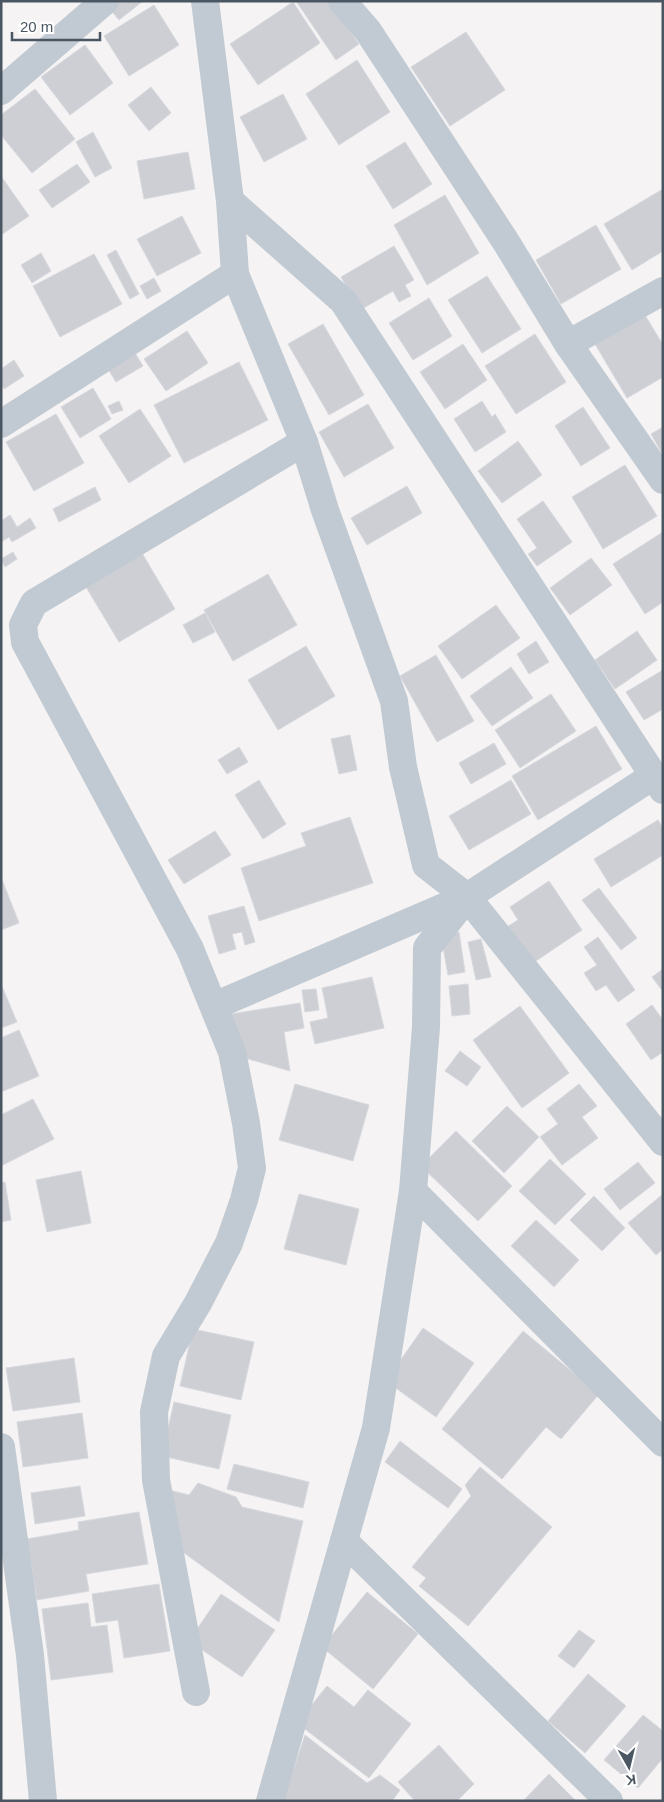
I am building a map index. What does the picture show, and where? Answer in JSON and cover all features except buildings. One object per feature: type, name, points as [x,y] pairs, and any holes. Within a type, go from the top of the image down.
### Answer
[{"type":"street","points":[[1,91],[105,1]]},
{"type":"street","points":[[205,1],[230,201],[235,274],[304,442],[325,510],[394,701],[403,767],[426,865],[467,897],[663,1142]]},
{"type":"street","points":[[342,1],[368,31],[506,242],[568,344],[663,480]]},
{"type":"street","points":[[214,1006],[467,897],[658,783],[343,301],[230,201]]},
{"type":"street","points":[[1,424],[235,274]]},
{"type":"street","points":[[568,344],[663,291]]},
{"type":"street","points":[[196,1692],[156,1480],[154,1412],[166,1356],[198,1303],[229,1242],[244,1200],[252,1168],[232,1052],[190,949],[25,642],[23,625],[34,603],[304,442]]},
{"type":"street","points":[[270,1801],[376,1428],[413,1191],[426,1027],[427,948],[467,897]]},
{"type":"street","points":[[413,1191],[663,1443]]},
{"type":"street","points":[[3,1465],[30,1656],[43,1801]]},
{"type":"street","points":[[344,1542],[609,1801]]}]
